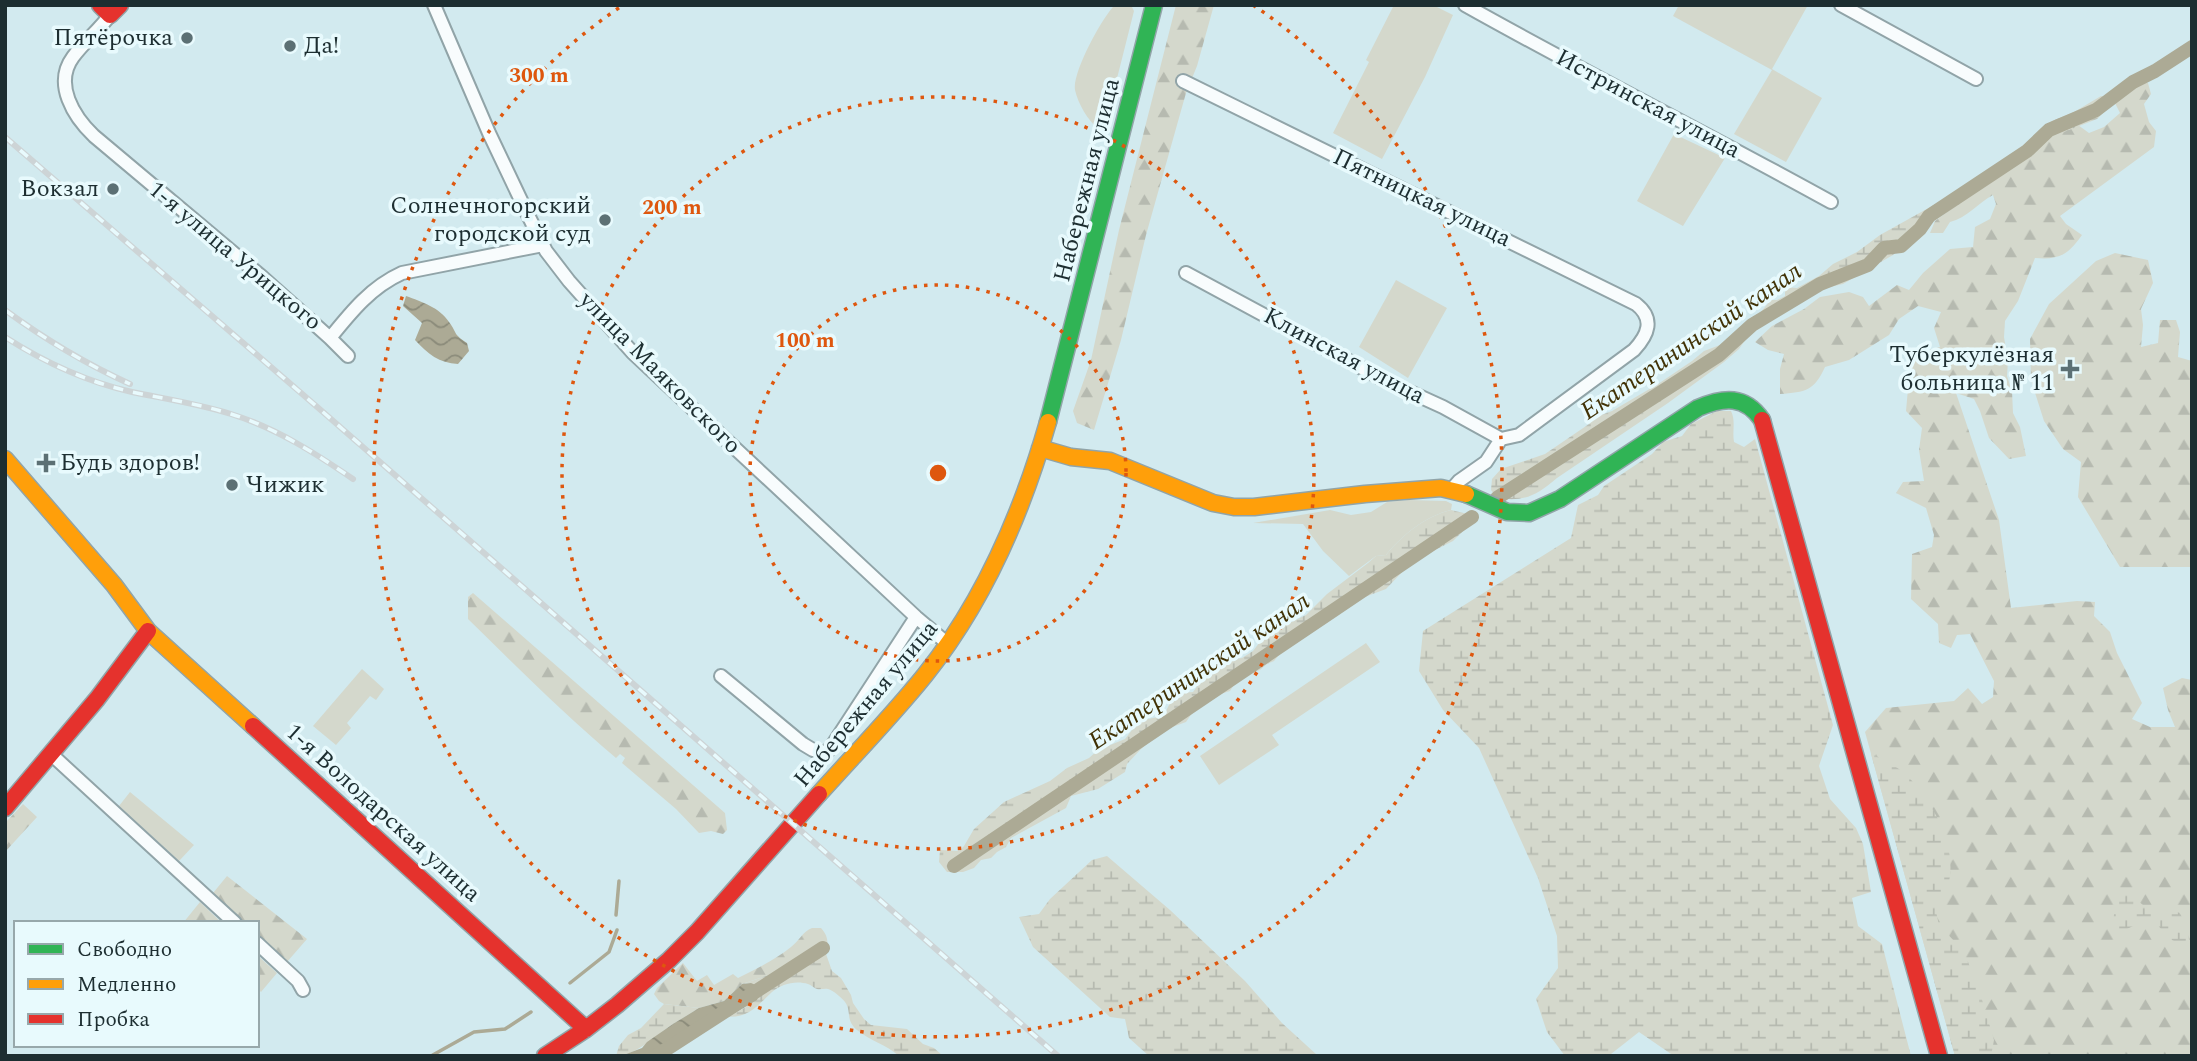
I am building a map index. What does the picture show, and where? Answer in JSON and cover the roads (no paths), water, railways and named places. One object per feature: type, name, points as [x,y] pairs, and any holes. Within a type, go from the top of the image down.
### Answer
[{"type":"street","name":"улица Маяковского","points":[[435,5],[489,133],[543,245],[569,281],[633,353],[948,644]]},
{"type":"street","name":"Набережная улица","points":[[545,1056],[586,1029],[638,988],[722,906],[925,675],[974,605],[1005,544],[1040,448],[1085,286],[1154,5]]},
{"type":"street","name":"Истринская улица","points":[[1465,5],[1546,51],[1723,142],[1831,202]]},
{"type":"street","points":[[1841,5],[1976,79]]},
{"type":"street","name":"1-я улица Урицкого","points":[[110,8],[72,59],[65,79],[67,97],[78,119],[94,136],[262,277],[330,338],[369,294],[387,280],[402,273],[543,245]]},
{"type":"street","name":"Пятницкая улица","points":[[1183,80],[1636,304],[1645,313],[1648,327],[1644,340],[1634,350],[1519,435],[1501,439]]},
{"type":"street","name":"Клинская улица","points":[[1186,273],[1501,439]]},
{"type":"street","points":[[330,338],[348,356]]},
{"type":"street","points":[[1040,448],[1071,457],[1110,461],[1213,503],[1234,507],[1286,504],[1410,489],[1452,489],[1497,509],[1529,513],[1560,499],[1679,418],[1713,402],[1730,400],[1746,403],[1756,410],[1762,421],[1938,1056]]},
{"type":"street","points":[[1452,489],[1486,462],[1501,439]]},
{"type":"street","name":"1-я Володарская улица","points":[[5,459],[114,585],[149,631],[586,1029]]},
{"type":"street","points":[[721,676],[803,744],[824,753],[830,749],[916,617]]},
{"type":"street","points":[[5,808],[52,755],[149,631]]},
{"type":"street","points":[[52,755],[233,921]]},
{"type":"street","points":[[259,945],[298,981],[303,990]]},
{"type":"water","points":[[406,296],[440,312],[457,335],[467,343],[469,351],[458,364],[434,357],[415,340],[422,323],[403,306]]},
{"type":"water","points":[[751,983],[758,986],[757,1000],[731,1015],[715,1017],[699,1025],[694,1031],[676,1040],[669,1056],[621,1056],[642,1048],[699,1008],[724,1001],[742,984]]},
{"type":"waterway","name":"Екатерининский канал","points":[[1497,498],[1719,355],[1752,325],[1820,284],[1868,265],[1884,248],[1901,246],[1920,229],[1929,216],[2027,151],[2049,130],[2096,110],[2133,82],[2192,47]]},
{"type":"waterway","name":"Екатерининский канал","points":[[954,866],[1472,517]]},
{"type":"waterway","points":[[616,915],[619,881]]},
{"type":"waterway","points":[[570,983],[609,952],[617,930]]},
{"type":"waterway","name":"Екатерининский канал","points":[[656,1056],[823,948]]},
{"type":"waterway","points":[[431,1056],[474,1032],[505,1029],[531,1012]]},
{"type":"railway","points":[[5,137],[1058,1056]]},
{"type":"railway","points":[[5,310],[66,350],[130,384]]},
{"type":"railway","points":[[5,337],[50,363],[99,383],[207,407],[264,426],[295,442],[353,479]]},
{"type":"place","name":"Пятёрочка","points":[[187,38]]},
{"type":"place","name":"Да!","points":[[290,46]]},
{"type":"place","name":"Вокзал","points":[[113,189]]},
{"type":"place","name":"Солнечногорский городской суд","points":[[605,220]]},
{"type":"place","name":"Туберкулёзная больница № 11","points":[[2070,369]]},
{"type":"place","name":"Будь здоров!","points":[[46,463]]},
{"type":"place","name":"Чижик","points":[[232,485]]}]
